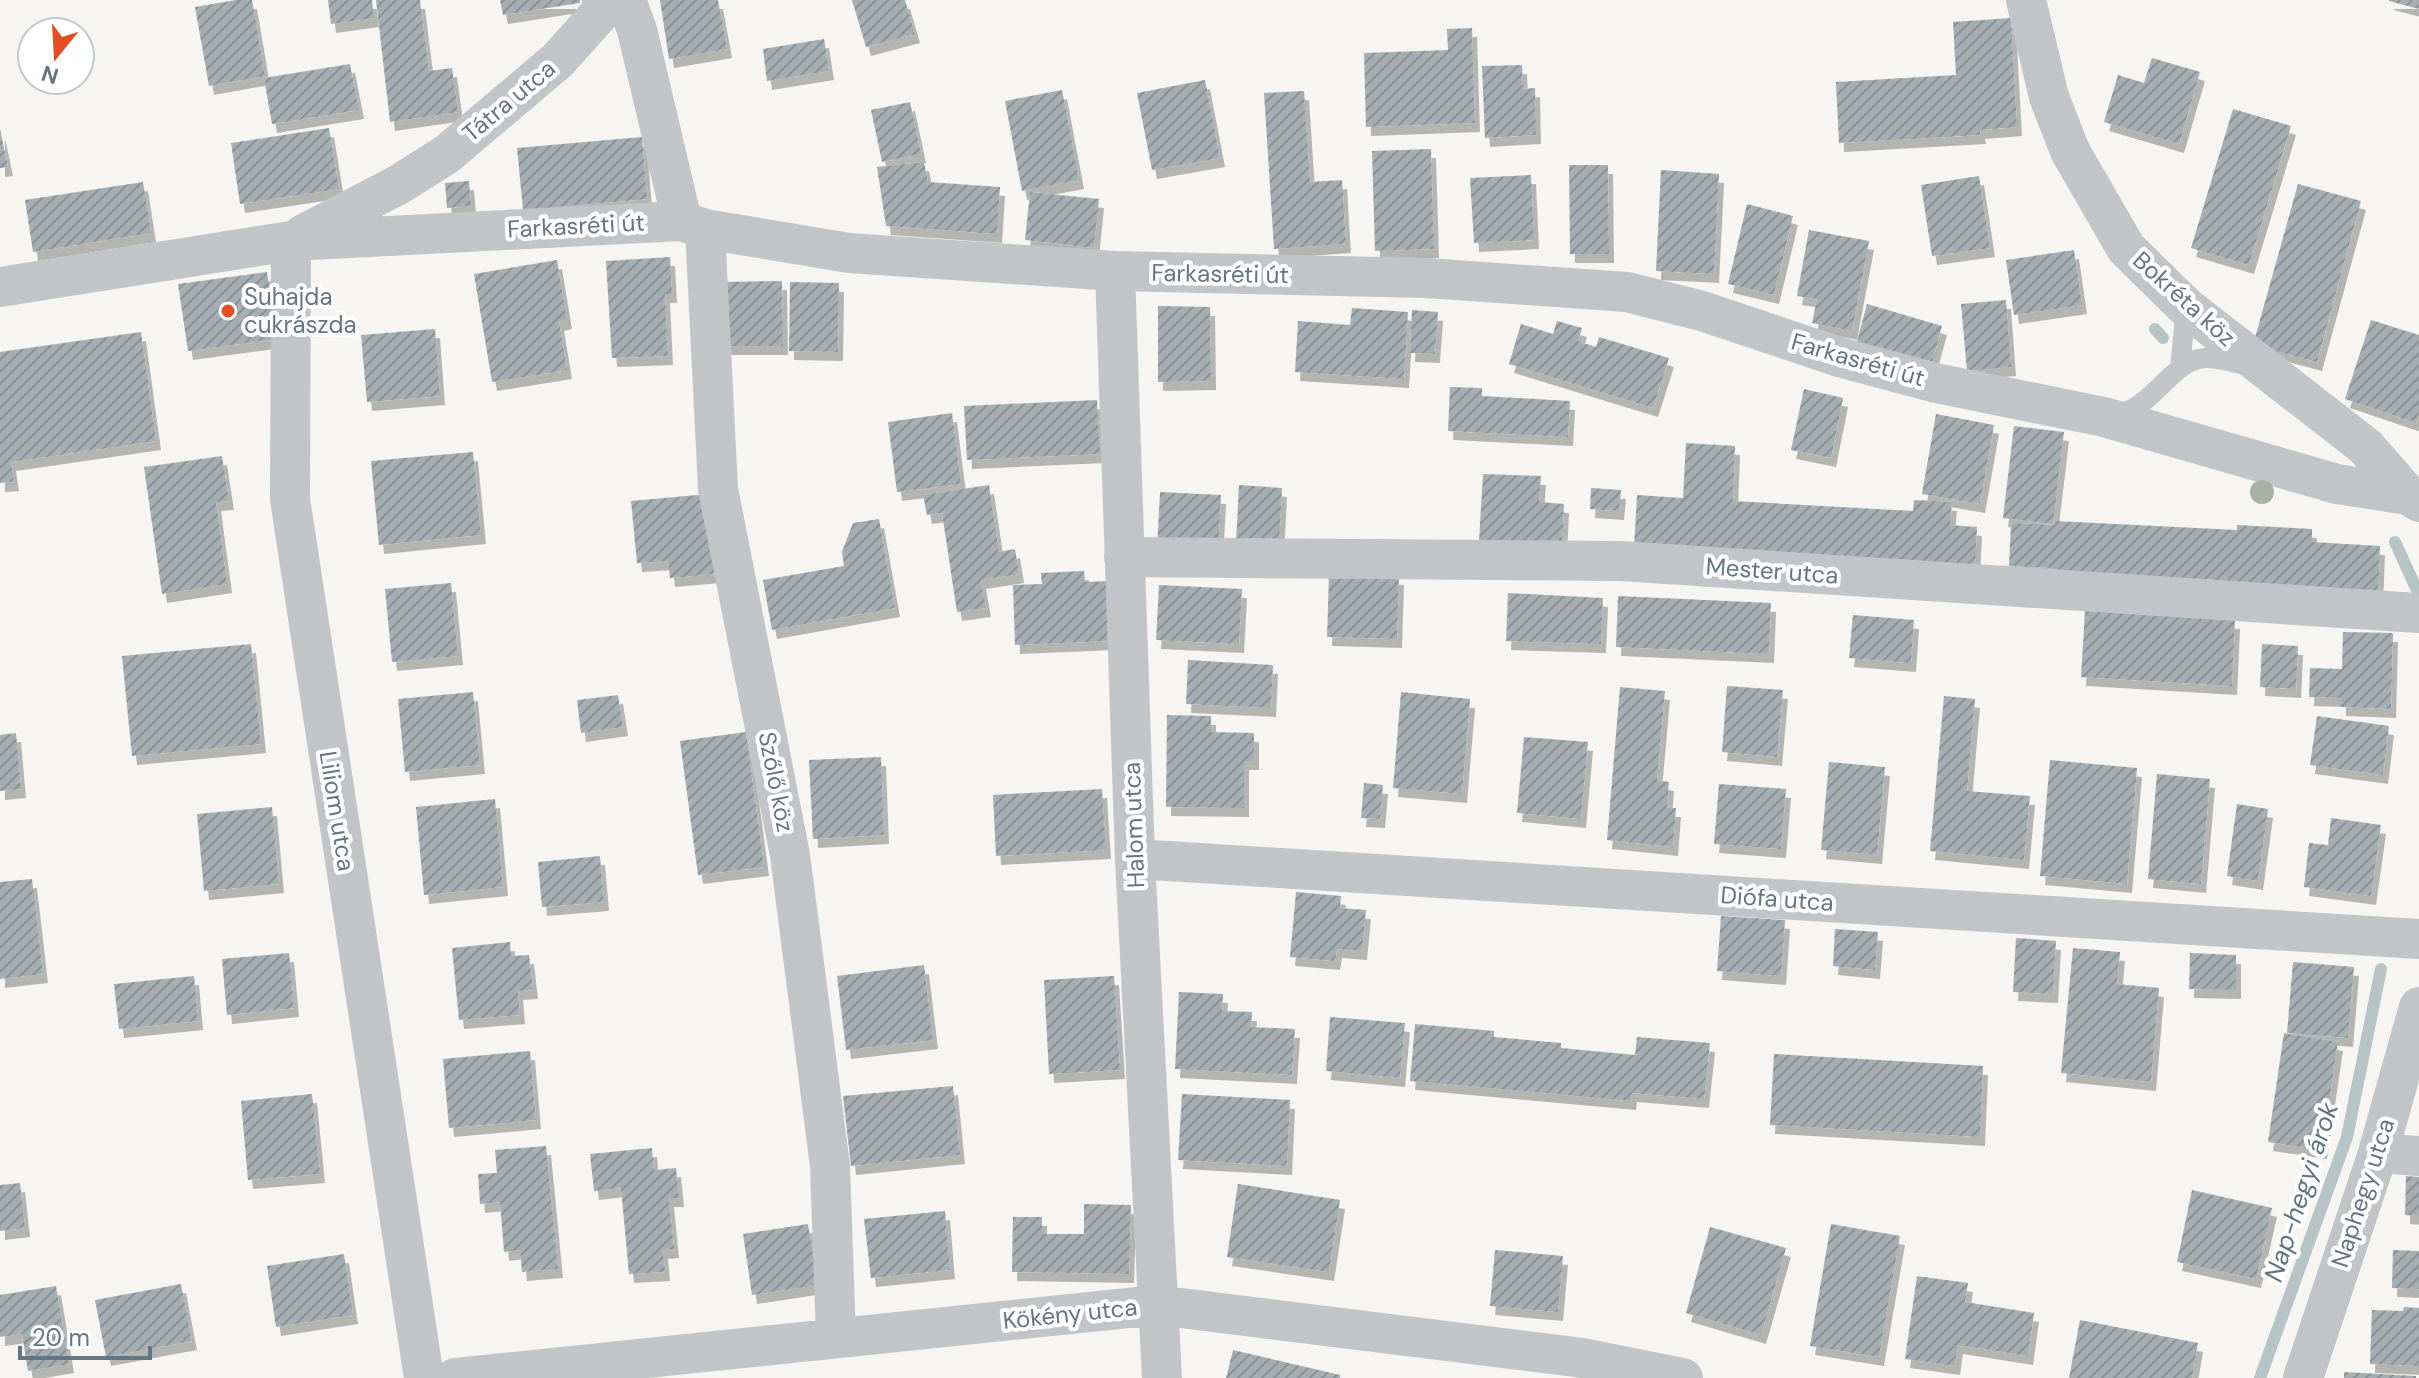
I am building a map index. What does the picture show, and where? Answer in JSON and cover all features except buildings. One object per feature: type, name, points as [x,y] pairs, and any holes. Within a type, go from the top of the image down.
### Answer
[{"type":"street","name":"Tátra utca","points":[[291,241],[398,185],[447,154],[558,60],[601,12],[602,0]]},
{"type":"street","points":[[626,0],[694,225]]},
{"type":"street","name":"Bokréta köz","points":[[2026,0],[2049,97],[2070,151],[2126,248],[2186,307],[2366,447],[2413,499]]},
{"type":"street","points":[[398,185],[406,235]]},
{"type":"street","name":"Farkasréti út","points":[[0,287],[291,241],[694,225],[849,253],[1115,271],[1427,278],[1627,292],[1702,311],[1839,357],[1922,379],[2104,417],[2156,415],[2337,484],[2413,499]]},
{"type":"street","name":"Szőlő köz","points":[[694,225],[718,489],[790,855],[830,1166],[836,1337]]},
{"type":"street","name":"Liliom utca","points":[[291,241],[290,499],[424,1378]]},
{"type":"street","name":"Halom utca","points":[[1115,271],[1135,859],[1162,1378]]},
{"type":"street","name":"Mester utca","points":[[1124,557],[1621,561],[2419,613]]},
{"type":"street","name":"Diófa utca","points":[[1135,859],[2419,939]]},
{"type":"street","name":"Naphegy utca","points":[[2303,1378],[2378,1153],[2418,1012]]},
{"type":"street","points":[[2378,1153],[2419,1156]]},
{"type":"street","name":"Kökény utca","points":[[455,1378],[1157,1305],[1583,1358],[1683,1378]]},
{"type":"lane","points":[[2156,415],[2180,368],[2186,307]]},
{"type":"lane","points":[[2180,368],[2201,358],[2263,368]]},
{"type":"lane","points":[[2337,484],[2352,482],[2360,474],[2366,447]]},
{"type":"waterway","name":"Nap-hegyi árok","points":[[2155,329],[2163,338]]},
{"type":"waterway","name":"Nap-hegyi árok","points":[[2395,542],[2416,588]]},
{"type":"waterway","name":"Nap-hegyi árok","points":[[2260,1378],[2347,1137],[2381,969]]},
{"type":"place","name":"Suhajda cukrászda","points":[[228,311]]}]
